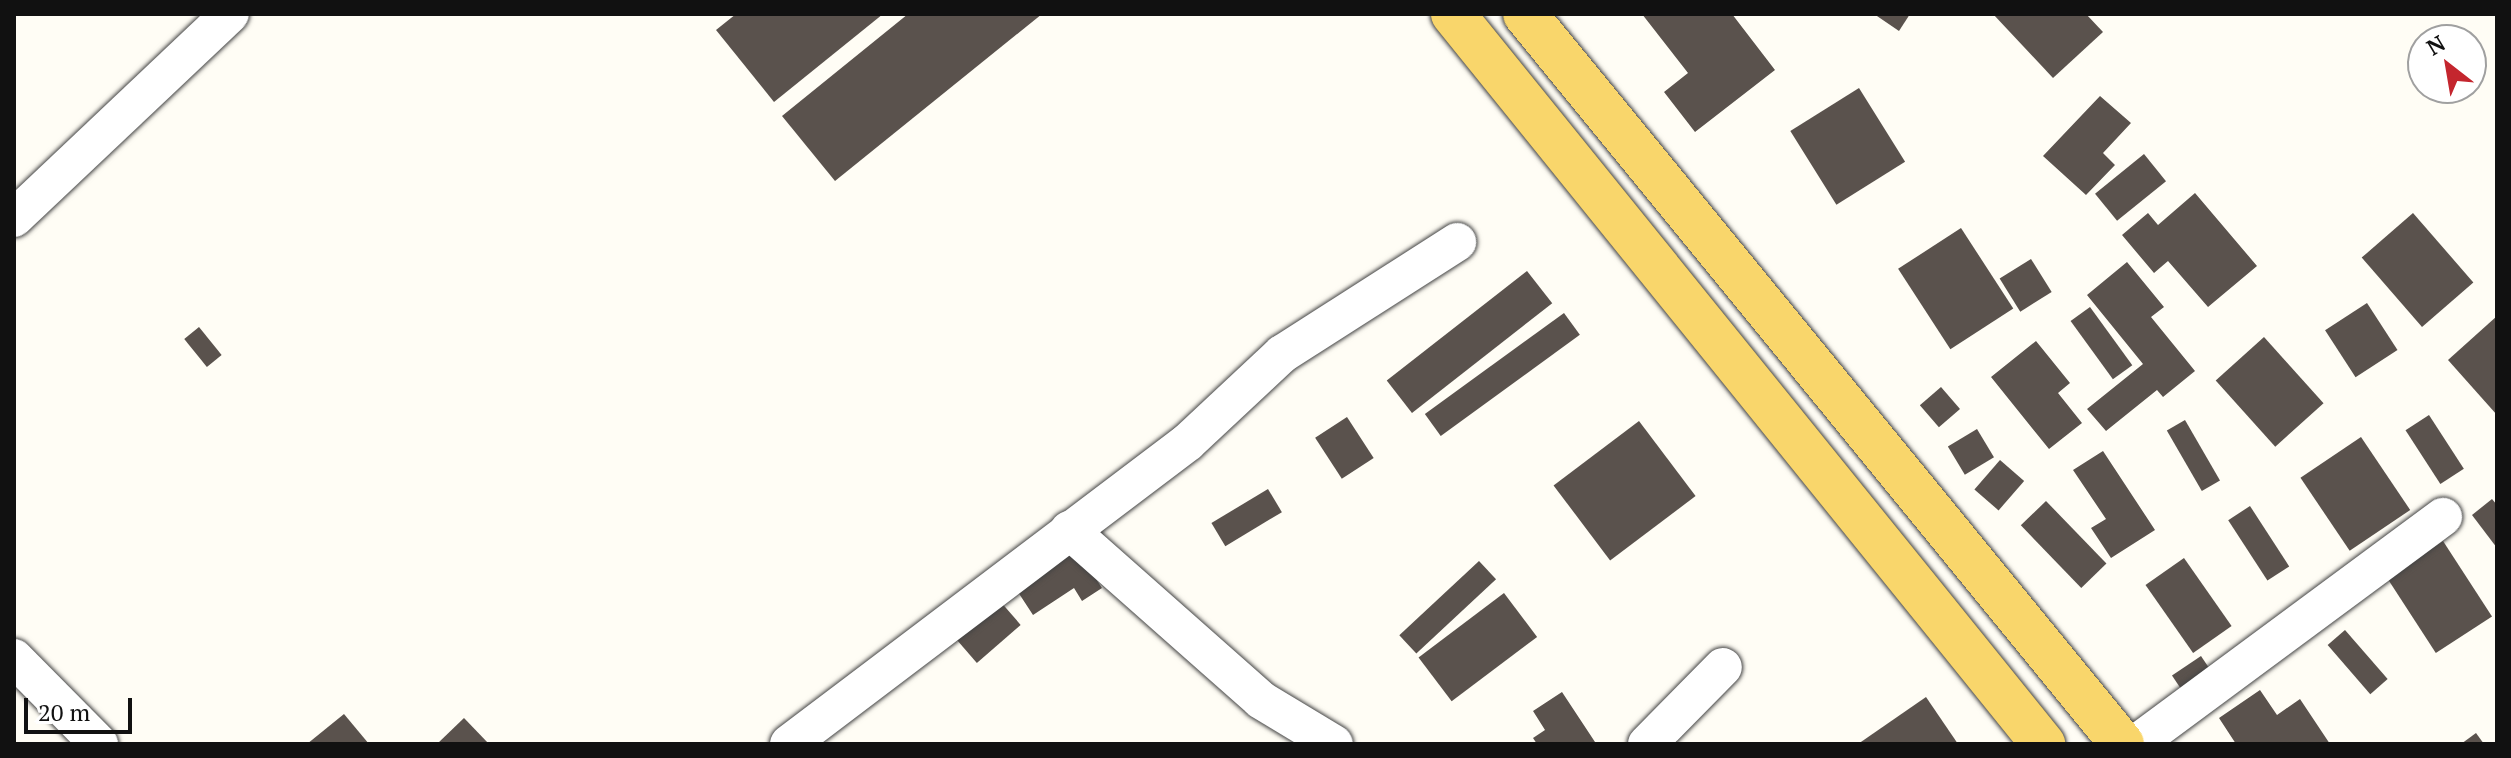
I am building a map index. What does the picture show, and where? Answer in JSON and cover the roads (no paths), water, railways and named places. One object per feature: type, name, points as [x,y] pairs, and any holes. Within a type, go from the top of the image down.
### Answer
[{"type":"main road","points":[[1453,14],[2043,744]]},
{"type":"main road","points":[[1525,14],[2122,744]]},
{"type":"main road","points":[[2005,698],[2018,744]]},
{"type":"street","points":[[14,218],[230,14]]},
{"type":"street","points":[[789,744],[1188,442],[1282,354],[1457,242]]},
{"type":"street","points":[[2136,744],[2443,517]]},
{"type":"street","points":[[1069,530],[1261,700],[1334,744]]},
{"type":"street","points":[[14,658],[99,744]]},
{"type":"street","points":[[1647,744],[1723,667]]}]
